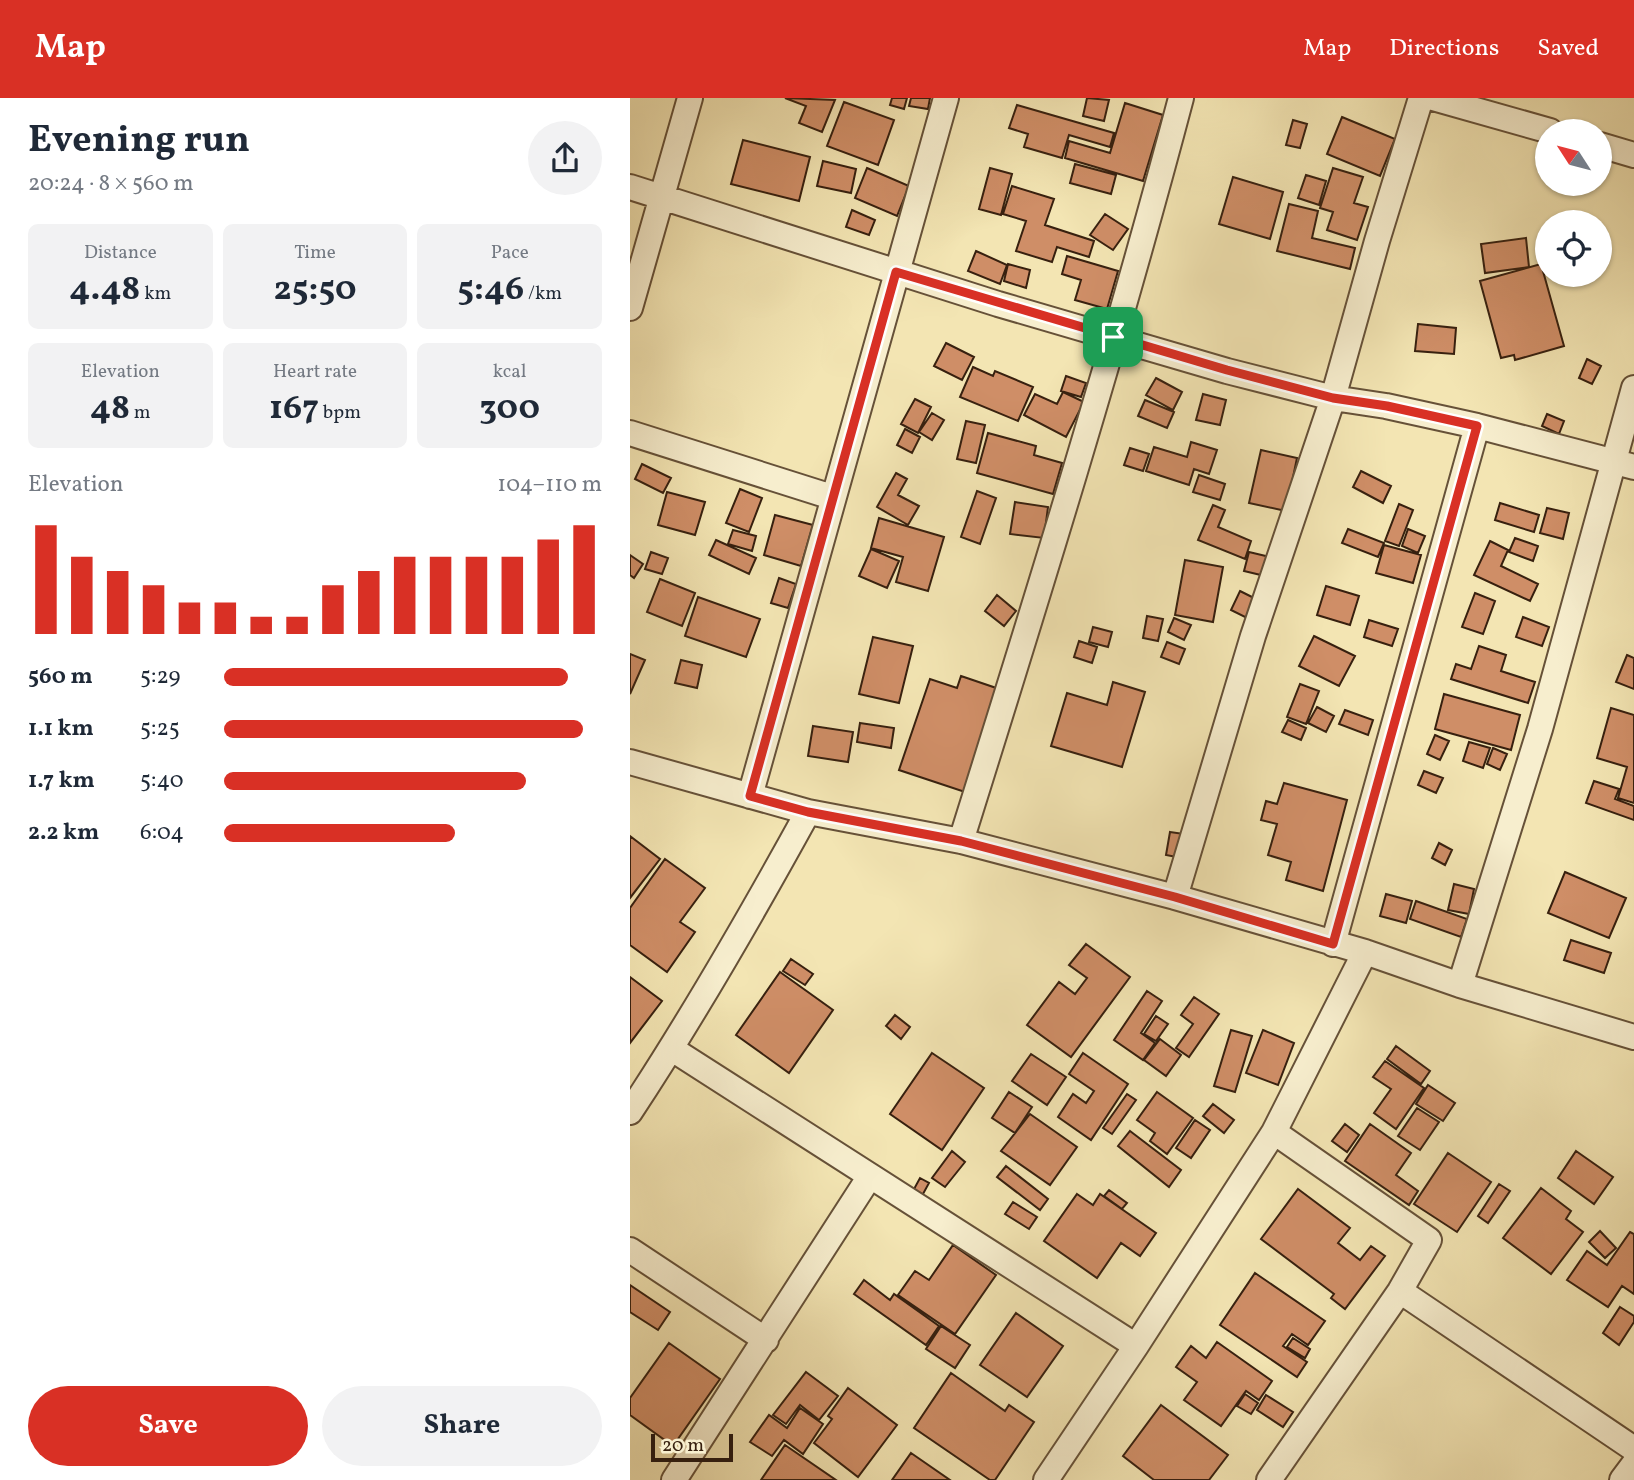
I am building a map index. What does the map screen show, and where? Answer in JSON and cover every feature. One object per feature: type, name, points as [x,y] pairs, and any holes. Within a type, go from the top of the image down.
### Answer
[{"type":"street","points":[[630,308],[690,98]]},
{"type":"street","points":[[750,796],[946,98]]},
{"type":"street","points":[[961,841],[1044,576],[1181,98]]},
{"type":"street","points":[[1175,897],[1253,636],[1333,398],[1421,98]]},
{"type":"street","points":[[1433,98],[1535,127]]},
{"type":"street","points":[[1612,149],[1634,155]]},
{"type":"street","points":[[630,187],[896,272],[1113,337],[1333,398],[1387,406],[1477,426],[1625,465]]},
{"type":"street","points":[[1460,985],[1625,465],[1634,388]]},
{"type":"street","points":[[1333,944],[1477,426]]},
{"type":"street","points":[[630,433],[832,497]]},
{"type":"street","points":[[630,762],[808,812],[961,841],[1175,897],[1365,952],[1460,985],[1634,1037]]},
{"type":"street","points":[[630,1112],[672,1049],[808,812]]},
{"type":"street","points":[[1046,1480],[1274,1132],[1365,952]]},
{"type":"street","points":[[672,1049],[1136,1346]]},
{"type":"street","points":[[1269,1480],[1400,1291],[1429,1240],[1274,1132]]},
{"type":"street","points":[[674,1480],[870,1176]]},
{"type":"street","points":[[630,1250],[766,1340]]},
{"type":"street","points":[[1400,1291],[1634,1449]]},
{"type":"street","points":[[1622,1480],[1634,1464]]},
{"type":"building","points":[[785,98],[835,100],[822,132],[799,123],[806,106]]},
{"type":"building","points":[[892,98],[907,98],[904,109],[890,105]]},
{"type":"building","points":[[911,98],[930,98],[928,109],[909,106]]},
{"type":"building","points":[[1087,98],[1109,100],[1104,121],[1083,116]]},
{"type":"building","points":[[844,102],[894,120],[878,165],[827,146]]},
{"type":"building","points":[[1125,103],[1163,115],[1143,181],[1065,158],[1069,141],[1110,153]]},
{"type":"building","points":[[1017,105],[1114,133],[1110,147],[1069,135],[1062,158],[1024,147],[1028,134],[1009,128]]},
{"type":"building","points":[[1342,117],[1395,139],[1380,176],[1327,154]]},
{"type":"building","points":[[1293,120],[1307,124],[1300,148],[1286,145]]},
{"type":"building","points":[[743,140],[810,157],[799,201],[731,184]]},
{"type":"building","points":[[823,161],[856,169],[851,193],[817,186]]},
{"type":"building","points":[[1075,164],[1116,175],[1111,194],[1070,183]]},
{"type":"building","points":[[867,168],[909,186],[897,216],[855,198]]},
{"type":"building","points":[[990,168],[1012,174],[1001,215],[979,209]]},
{"type":"building","points":[[1333,168],[1363,177],[1354,203],[1368,207],[1357,240],[1327,230],[1333,212],[1320,208]]},
{"type":"building","points":[[1306,175],[1326,181],[1319,205],[1298,198]]},
{"type":"building","points":[[1233,177],[1283,192],[1270,239],[1219,224]]},
{"type":"building","points":[[1012,186],[1054,199],[1045,225],[1094,241],[1089,257],[1057,247],[1052,262],[1016,251],[1026,221],[1003,214]]},
{"type":"building","points":[[1289,204],[1318,211],[1312,238],[1355,248],[1350,269],[1277,251]]},
{"type":"building","points":[[852,210],[875,220],[869,235],[846,227]]},
{"type":"building","points":[[1105,214],[1128,229],[1113,250],[1090,235]]},
{"type":"building","points":[[1526,238],[1529,267],[1485,273],[1481,244]]},
{"type":"building","points":[[976,251],[1007,265],[1000,284],[968,271]]},
{"type":"building","points":[[1067,256],[1118,271],[1107,309],[1075,300],[1081,280],[1062,274]]},
{"type":"building","points":[[1008,264],[1030,270],[1026,288],[1004,281]]},
{"type":"building","points":[[1535,266],[1535,287],[1547,287],[1564,346],[1515,360],[1514,355],[1501,358],[1480,281]]},
{"type":"building","points":[[1418,324],[1456,328],[1454,354],[1415,351]]},
{"type":"building","points":[[946,343],[974,357],[962,380],[934,366]]},
{"type":"building","points":[[1587,359],[1601,366],[1592,384],[1579,378]]},
{"type":"building","points":[[973,367],[993,376],[995,371],[1033,387],[1018,421],[960,397]]},
{"type":"building","points":[[1066,376],[1086,383],[1081,397],[1061,391]]},
{"type":"building","points":[[1156,378],[1182,392],[1173,410],[1146,395]]},
{"type":"building","points":[[1063,392],[1084,402],[1066,437],[1024,415],[1035,394],[1057,404]]},
{"type":"building","points":[[1203,394],[1226,400],[1220,425],[1196,420]]},
{"type":"building","points":[[915,399],[931,407],[918,433],[901,424]]},
{"type":"building","points":[[1145,400],[1174,412],[1167,428],[1138,416]]},
{"type":"building","points":[[932,413],[944,420],[932,440],[919,432]]},
{"type":"building","points":[[1547,414],[1564,421],[1559,434],[1542,426]]},
{"type":"building","points":[[966,421],[985,425],[976,463],[957,459]]},
{"type":"building","points":[[905,429],[920,437],[912,453],[897,445]]},
{"type":"building","points":[[988,433],[1036,446],[1034,455],[1062,463],[1053,494],[977,473]]},
{"type":"building","points":[[1191,442],[1217,450],[1209,474],[1194,469],[1189,485],[1146,471],[1154,447],[1187,457]]},
{"type":"building","points":[[1130,448],[1149,454],[1143,471],[1124,465]]},
{"type":"building","points":[[1261,450],[1297,458],[1286,511],[1249,503]]},
{"type":"building","points":[[642,464],[671,478],[663,493],[635,479]]},
{"type":"building","points":[[1361,471],[1391,486],[1383,503],[1353,487]]},
{"type":"building","points":[[896,473],[907,479],[898,495],[919,506],[908,525],[877,507]]},
{"type":"building","points":[[1199,475],[1225,484],[1220,500],[1193,492]]},
{"type":"building","points":[[740,489],[762,498],[749,532],[726,523]]},
{"type":"building","points":[[977,491],[996,498],[980,544],[961,537]]},
{"type":"building","points":[[667,492],[705,502],[695,535],[658,525]]},
{"type":"building","points":[[1015,502],[1048,507],[1044,538],[1010,534]]},
{"type":"building","points":[[1500,503],[1539,515],[1534,532],[1495,520]]},
{"type":"building","points":[[1399,504],[1413,510],[1399,546],[1385,541]]},
{"type":"building","points":[[1213,505],[1225,510],[1218,527],[1251,541],[1245,559],[1198,540]]},
{"type":"building","points":[[1547,508],[1569,513],[1563,539],[1540,533]]},
{"type":"building","points":[[775,515],[813,525],[801,566],[764,555]]},
{"type":"building","points":[[879,518],[944,537],[928,591],[896,582],[903,557],[871,548]]},
{"type":"building","points":[[1348,529],[1384,543],[1378,557],[1342,543]]},
{"type":"building","points":[[1408,529],[1425,536],[1418,553],[1402,546]]},
{"type":"building","points":[[733,530],[756,536],[752,551],[728,544]]},
{"type":"building","points":[[1515,538],[1538,546],[1533,561],[1509,552]]},
{"type":"building","points":[[716,540],[756,558],[749,574],[709,555]]},
{"type":"building","points":[[1490,541],[1508,550],[1501,566],[1538,584],[1530,601],[1474,575]]},
{"type":"building","points":[[1384,545],[1421,555],[1413,583],[1376,573]]},
{"type":"building","points":[[871,549],[899,561],[887,588],[859,576]]},
{"type":"building","points":[[651,552],[668,558],[662,574],[645,569]]},
{"type":"building","points":[[1249,552],[1270,557],[1265,576],[1244,571]]},
{"type":"building","points":[[630,555],[643,564],[634,578],[630,575]]},
{"type":"building","points":[[1185,560],[1223,567],[1213,622],[1175,615]]},
{"type":"building","points":[[779,578],[796,584],[788,608],[771,603]]},
{"type":"building","points":[[660,579],[695,593],[682,626],[647,612]]},
{"type":"building","points":[[1326,586],[1359,596],[1350,625],[1317,615]]},
{"type":"building","points":[[1240,591],[1260,601],[1251,620],[1231,610]]},
{"type":"building","points":[[1475,593],[1495,601],[1483,634],[1462,627]]},
{"type":"building","points":[[997,595],[1016,611],[1004,626],[985,611]]},
{"type":"building","points":[[698,597],[760,619],[746,657],[685,636]]},
{"type":"building","points":[[1147,616],[1163,619],[1158,641],[1143,638]]},
{"type":"building","points":[[1523,617],[1549,627],[1542,646],[1516,637]]},
{"type":"building","points":[[1174,618],[1191,625],[1184,640],[1168,632]]},
{"type":"building","points":[[1369,620],[1398,629],[1392,646],[1364,637]]},
{"type":"building","points":[[1093,627],[1112,632],[1108,647],[1089,642]]},
{"type":"building","points":[[1314,636],[1355,656],[1339,686],[1299,666]]},
{"type":"building","points":[[873,637],[913,646],[899,703],[859,694]]},
{"type":"building","points":[[1079,641],[1097,647],[1092,663],[1074,657]]},
{"type":"building","points":[[1167,642],[1185,649],[1179,664],[1161,657]]},
{"type":"building","points":[[1479,646],[1506,655],[1501,671],[1535,682],[1528,703],[1451,679],[1456,664],[1471,669]]},
{"type":"building","points":[[630,654],[645,660],[630,694]]},
{"type":"building","points":[[1627,655],[1634,658],[1634,689],[1616,682]]},
{"type":"building","points":[[681,660],[702,665],[697,688],[675,683]]},
{"type":"building","points":[[961,676],[1005,691],[971,794],[899,770],[930,679],[957,688]]},
{"type":"building","points":[[1113,682],[1145,692],[1122,767],[1051,746],[1067,693],[1107,705]]},
{"type":"building","points":[[1300,684],[1319,691],[1306,724],[1287,717]]},
{"type":"building","points":[[1444,694],[1520,715],[1511,750],[1435,729]]},
{"type":"building","points":[[1317,707],[1334,716],[1326,732],[1308,723]]},
{"type":"building","points":[[1611,708],[1634,715],[1634,803],[1618,798],[1627,767],[1597,758]]},
{"type":"building","points":[[1345,710],[1373,720],[1368,735],[1339,724]]},
{"type":"building","points":[[1288,720],[1306,728],[1301,740],[1282,732]]},
{"type":"building","points":[[860,723],[894,728],[891,748],[857,742]]},
{"type":"building","points":[[813,726],[853,732],[848,762],[808,756]]},
{"type":"building","points":[[1435,735],[1449,741],[1440,760],[1427,754]]},
{"type":"building","points":[[1469,742],[1490,748],[1483,768],[1463,761]]},
{"type":"building","points":[[1493,748],[1507,754],[1500,770],[1487,764]]},
{"type":"building","points":[[1424,771],[1443,778],[1436,793],[1418,785]]},
{"type":"building","points":[[1594,781],[1619,789],[1615,799],[1634,806],[1634,820],[1586,803]]},
{"type":"building","points":[[1284,783],[1347,800],[1323,891],[1286,880],[1291,862],[1268,855],[1277,824],[1261,820],[1266,801],[1277,804]]},
{"type":"building","points":[[1170,832],[1191,835],[1187,859],[1166,855]]},
{"type":"building","points":[[630,836],[660,859],[630,898]]},
{"type":"building","points":[[1439,843],[1452,850],[1445,865],[1432,858]]},
{"type":"building","points":[[665,859],[705,888],[680,922],[695,932],[667,972],[630,945],[630,908]]},
{"type":"building","points":[[1565,872],[1626,898],[1609,938],[1548,913]]},
{"type":"building","points":[[1454,884],[1474,889],[1469,914],[1448,910]]},
{"type":"building","points":[[1386,894],[1412,901],[1406,923],[1380,916]]},
{"type":"building","points":[[1416,901],[1467,919],[1461,937],[1410,919]]},
{"type":"building","points":[[1571,940],[1611,953],[1604,973],[1564,960]]},
{"type":"building","points":[[1086,944],[1130,977],[1071,1057],[1027,1025],[1059,982],[1075,994],[1087,978],[1069,965]]},
{"type":"building","points":[[791,959],[813,974],[805,985],[783,971]]},
{"type":"building","points":[[780,972],[833,1010],[789,1073],[736,1035]]},
{"type":"building","points":[[630,977],[662,1001],[630,1043]]},
{"type":"building","points":[[1147,991],[1162,1001],[1141,1033],[1155,1043],[1143,1060],[1114,1040]]},
{"type":"building","points":[[1194,997],[1219,1014],[1189,1057],[1176,1048],[1193,1024],[1181,1015]]},
{"type":"building","points":[[895,1015],[910,1027],[901,1039],[886,1026]]},
{"type":"building","points":[[1156,1016],[1168,1024],[1156,1041],[1144,1034]]},
{"type":"building","points":[[1231,1030],[1252,1036],[1235,1092],[1214,1086]]},
{"type":"building","points":[[1263,1030],[1294,1043],[1278,1085],[1246,1073]]},
{"type":"building","points":[[1160,1039],[1181,1055],[1166,1076],[1144,1060]]},
{"type":"building","points":[[1396,1046],[1430,1071],[1421,1084],[1387,1059]]},
{"type":"building","points":[[932,1053],[984,1088],[942,1150],[890,1114]]},
{"type":"building","points":[[1083,1053],[1128,1084],[1091,1140],[1058,1117],[1073,1094],[1086,1103],[1094,1091],[1069,1074]]},
{"type":"building","points":[[1031,1054],[1066,1077],[1047,1105],[1012,1081]]},
{"type":"building","points":[[1385,1061],[1424,1088],[1396,1129],[1374,1113],[1391,1089],[1373,1077]]},
{"type":"building","points":[[1428,1085],[1455,1103],[1443,1121],[1416,1104]]},
{"type":"building","points":[[1009,1092],[1032,1107],[1015,1133],[992,1118]]},
{"type":"building","points":[[1157,1092],[1193,1118],[1167,1154],[1150,1141],[1155,1133],[1137,1120]]},
{"type":"building","points":[[1127,1094],[1136,1100],[1112,1134],[1103,1128]]},
{"type":"building","points":[[1213,1104],[1234,1120],[1224,1133],[1203,1116]]},
{"type":"building","points":[[1417,1108],[1439,1122],[1420,1150],[1398,1136]]},
{"type":"building","points":[[1030,1114],[1077,1147],[1050,1185],[1001,1151]]},
{"type":"building","points":[[1195,1120],[1210,1130],[1191,1158],[1176,1148]]},
{"type":"building","points":[[1345,1124],[1359,1135],[1347,1152],[1332,1141]]},
{"type":"building","points":[[1370,1124],[1411,1153],[1396,1175],[1418,1191],[1409,1205],[1345,1161]]},
{"type":"building","points":[[1130,1131],[1181,1170],[1169,1187],[1118,1146]]},
{"type":"building","points":[[952,1151],[965,1162],[945,1187],[932,1178]]},
{"type":"building","points":[[1576,1151],[1613,1177],[1594,1204],[1558,1178]]},
{"type":"building","points":[[1448,1153],[1491,1182],[1457,1232],[1414,1204]]},
{"type":"building","points":[[1006,1166],[1048,1199],[1040,1210],[997,1177]]},
{"type":"building","points":[[920,1178],[929,1183],[917,1205],[908,1200]]},
{"type":"building","points":[[1499,1184],[1510,1191],[1488,1223],[1478,1216]]},
{"type":"building","points":[[1541,1188],[1571,1211],[1566,1219],[1583,1232],[1551,1274],[1503,1238]]},
{"type":"building","points":[[1298,1189],[1350,1228],[1338,1243],[1360,1260],[1371,1246],[1385,1256],[1345,1309],[1331,1298],[1334,1294],[1261,1239]]},
{"type":"building","points":[[1109,1190],[1127,1203],[1122,1209],[1104,1196]]},
{"type":"building","points":[[1077,1194],[1093,1205],[1100,1194],[1156,1233],[1140,1256],[1121,1243],[1097,1278],[1044,1241]]},
{"type":"building","points":[[1013,1202],[1037,1217],[1029,1229],[1005,1214]]},
{"type":"building","points":[[1600,1231],[1616,1248],[1605,1258],[1589,1242]]},
{"type":"building","points":[[1630,1232],[1634,1234],[1634,1294],[1622,1286],[1608,1307],[1567,1280],[1587,1251],[1607,1265]]},
{"type":"building","points":[[953,1245],[996,1275],[955,1334],[898,1295],[915,1271],[929,1280]]},
{"type":"building","points":[[1255,1273],[1325,1321],[1308,1345],[1292,1334],[1283,1346],[1307,1362],[1297,1377],[1220,1325]]},
{"type":"building","points":[[864,1280],[890,1300],[894,1294],[939,1326],[926,1345],[854,1294]]},
{"type":"building","points":[[630,1285],[670,1312],[658,1330],[630,1312]]},
{"type":"building","points":[[1620,1307],[1634,1316],[1634,1322],[1619,1345],[1603,1333]]},
{"type":"building","points":[[1016,1313],[1063,1346],[1027,1397],[980,1365]]},
{"type":"building","points":[[941,1326],[970,1345],[955,1368],[926,1349]]},
{"type":"building","points":[[1293,1338],[1310,1349],[1305,1358],[1287,1347]]},
{"type":"building","points":[[1217,1342],[1272,1381],[1259,1400],[1246,1391],[1221,1426],[1184,1400],[1197,1382],[1176,1367],[1191,1346],[1206,1358]]},
{"type":"building","points":[[669,1343],[720,1379],[673,1446],[630,1415],[630,1398]]},
{"type":"building","points":[[806,1372],[838,1396],[819,1420],[800,1405],[786,1424],[773,1415]]},
{"type":"building","points":[[951,1373],[1005,1411],[1009,1405],[1034,1422],[995,1480],[990,1480],[914,1428]]},
{"type":"building","points":[[848,1388],[897,1425],[858,1477],[814,1443],[832,1419],[828,1416]]},
{"type":"building","points":[[1245,1394],[1258,1403],[1251,1414],[1237,1406]]},
{"type":"building","points":[[1266,1395],[1293,1412],[1283,1427],[1257,1410]]},
{"type":"building","points":[[1161,1405],[1228,1455],[1209,1480],[1154,1480],[1123,1456]]},
{"type":"building","points":[[800,1408],[823,1424],[803,1454],[784,1440],[772,1456],[750,1442],[769,1415],[787,1428]]},
{"type":"building","points":[[785,1445],[836,1480],[761,1480]]},
{"type":"building","points":[[911,1453],[950,1480],[892,1480]]},
{"type":"route","points":[[896,272],[1113,337],[1333,398],[1387,406],[1477,426],[1333,944],[1175,897],[961,841],[808,812],[750,796],[896,272]]}]
